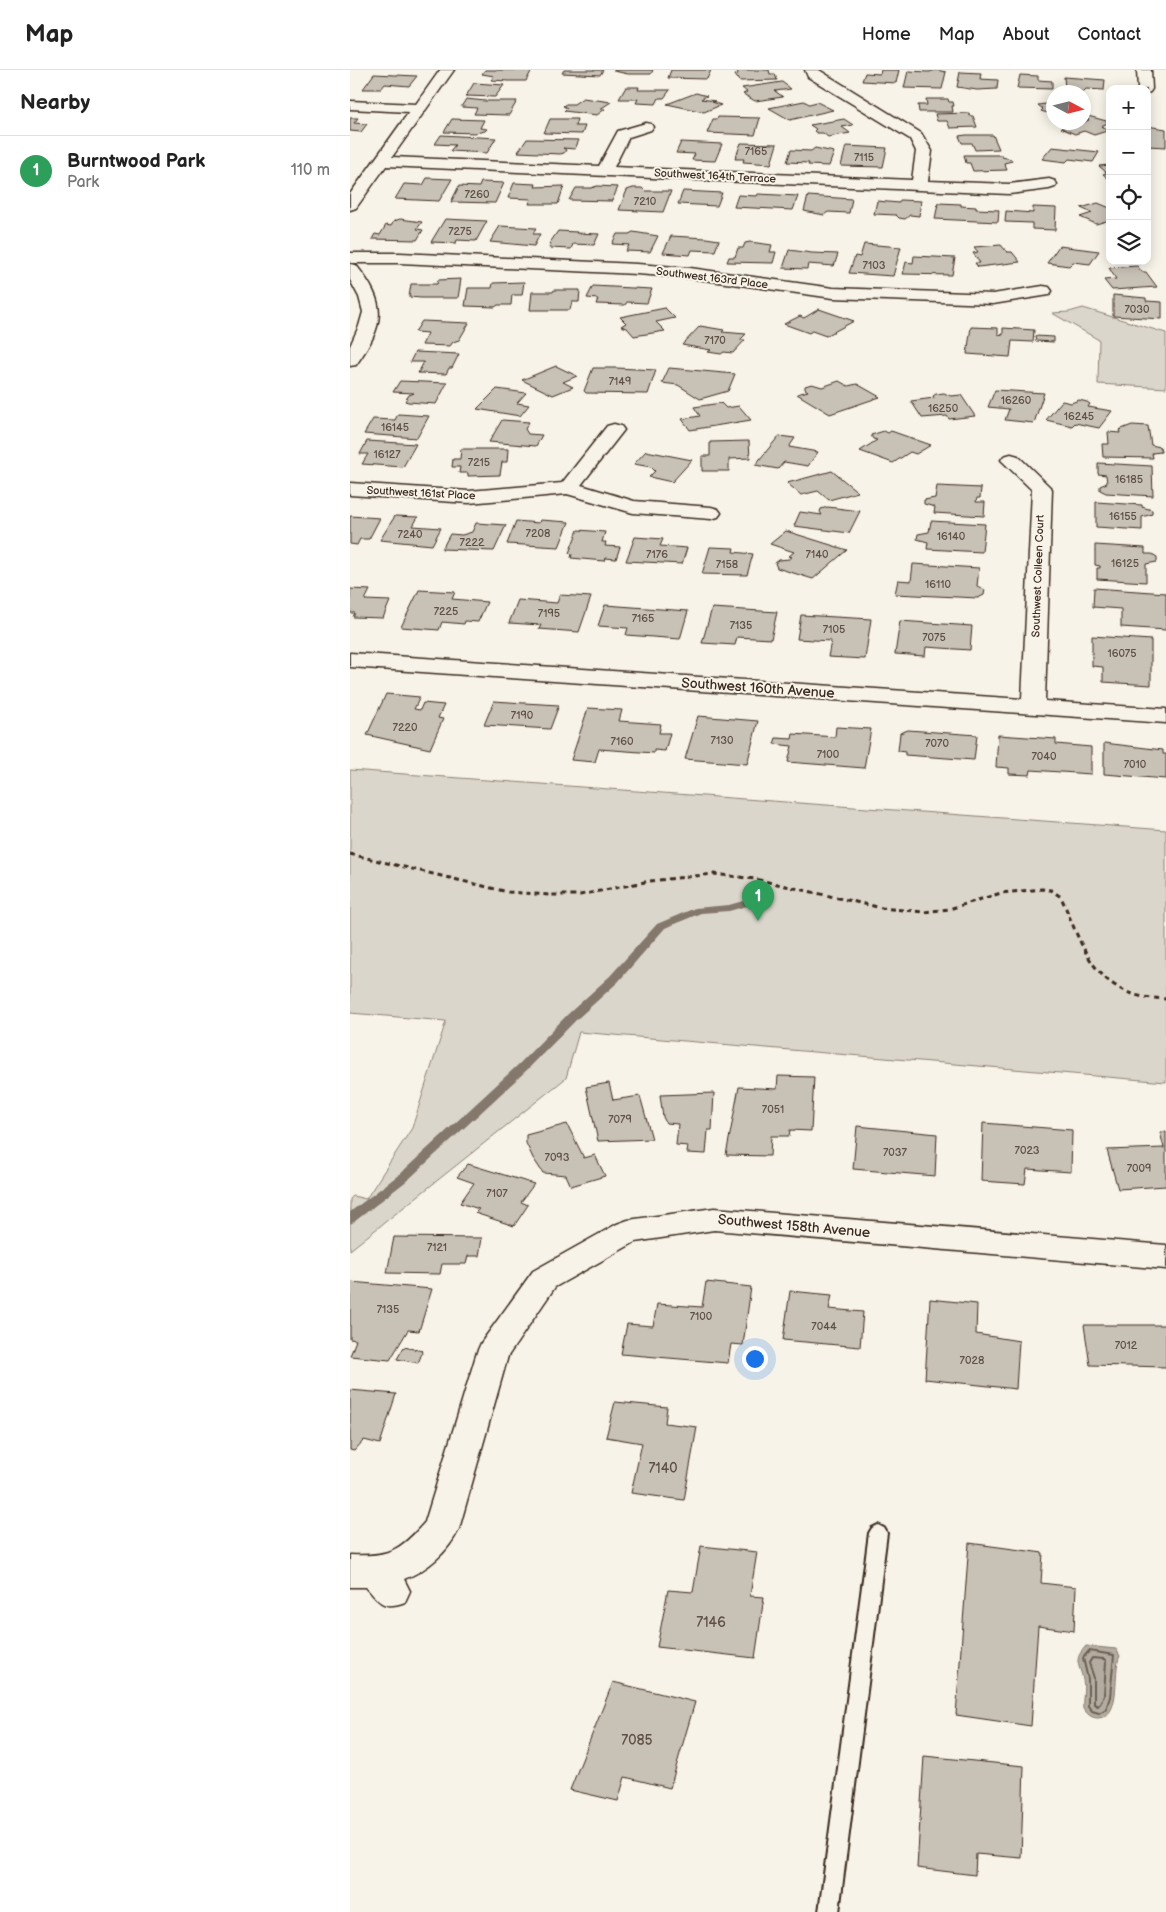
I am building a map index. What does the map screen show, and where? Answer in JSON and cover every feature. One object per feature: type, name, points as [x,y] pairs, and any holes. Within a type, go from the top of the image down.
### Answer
[{"type":"street","points":[[350,205],[447,70]]},
{"type":"street","points":[[812,70],[813,74],[916,136],[924,151],[919,186]]},
{"type":"street","points":[[1144,70],[1145,85]]},
{"type":"street","points":[[350,105],[419,108]]},
{"type":"street","points":[[604,171],[623,134],[646,126]]},
{"type":"street","name":"Southwest 164th Terrace","points":[[381,161],[919,186],[1009,189],[1049,184]]},
{"type":"street","name":"Southwest 163rd Place","points":[[350,258],[392,258],[690,273],[833,293],[993,299],[1043,292]]},
{"type":"street","points":[[350,269],[362,284],[372,308],[364,338],[350,361]]},
{"type":"street","points":[[614,430],[568,488],[633,507],[711,513]]},
{"type":"street","name":"Southwest Colleen Court","points":[[1012,460],[1042,489],[1033,706]]},
{"type":"street","name":"Southwest 161st Place","points":[[350,490],[469,496],[568,488]]},
{"type":"street","name":"Southwest 160th Avenue","points":[[350,660],[1166,716]]},
{"type":"street","name":"Southwest 158th Avenue","points":[[372,1578],[403,1564],[424,1550],[441,1529],[493,1352],[544,1279],[628,1232],[714,1218],[1166,1257]]},
{"type":"lane","points":[[829,1912],[878,1533]]},
{"type":"path","points":[[350,854],[508,892],[550,895],[580,895],[650,881],[714,874],[755,879],[882,908],[924,912],[949,910],[1001,893],[1042,889],[1051,890],[1061,897],[1093,966],[1104,977],[1112,984],[1136,995],[1166,999]]},
{"type":"shaded area","points":[[1083,308],[1166,333],[1166,388],[1098,384],[1099,340],[1052,313],[1069,312]]},
{"type":"shaded area","points":[[350,770],[1166,830],[1166,1082],[579,1032],[566,1078],[350,1250],[350,1199],[353,1196],[366,1199],[412,1128],[446,1021],[350,1013]]},
{"type":"water","points":[[1086,1646],[1116,1649],[1120,1656],[1114,1702],[1106,1716],[1098,1718],[1089,1715],[1083,1708],[1084,1683],[1078,1659]]},
{"type":"building","points":[[485,70],[532,70],[526,81],[508,81],[491,80],[494,76],[482,74]]},
{"type":"building","points":[[564,70],[603,70],[600,75],[562,73]]},
{"type":"building","points":[[614,70],[653,70],[651,74],[628,74]]},
{"type":"building","points":[[671,70],[711,70],[707,79],[668,78]]},
{"type":"building","points":[[737,70],[769,70],[770,74],[775,74],[777,80],[739,81],[735,75],[738,74]]},
{"type":"building","points":[[881,70],[899,70],[896,83],[862,81],[865,73],[880,74]]},
{"type":"building","points":[[936,70],[946,72],[942,89],[904,88],[908,71],[929,72]]},
{"type":"building","points":[[960,72],[981,73],[980,79],[998,80],[997,89],[977,90],[957,87]]},
{"type":"building","points":[[374,74],[417,76],[409,86],[385,84],[381,89],[363,89]]},
{"type":"building","points":[[1020,75],[1038,76],[1038,80],[1052,81],[1052,85],[1046,85],[1046,89],[1017,88]]},
{"type":"building","points":[[1064,77],[1105,80],[1104,90],[1091,89],[1091,85],[1065,85]]},
{"type":"building","points":[[782,82],[791,89],[775,91],[783,97],[755,101],[743,94],[747,92],[742,88]]},
{"type":"building","points":[[474,83],[504,85],[495,97],[466,96]]},
{"type":"building","points":[[626,87],[639,87],[638,90],[670,90],[664,98],[659,98],[656,104],[636,103],[638,99],[619,99]]},
{"type":"building","points":[[696,93],[707,96],[701,99],[715,101],[712,102],[721,105],[704,112],[667,104]]},
{"type":"building","points":[[583,98],[611,102],[600,109],[605,109],[597,115],[564,111],[567,108],[563,106],[574,104]]},
{"type":"building","points":[[466,99],[517,101],[509,115],[474,114],[477,108],[461,107]]},
{"type":"building","points":[[926,99],[948,99],[949,102],[953,102],[953,112],[919,112],[918,105],[927,105]]},
{"type":"building","points":[[804,101],[809,104],[817,102],[833,110],[790,120],[769,108]]},
{"type":"building","points":[[1046,104],[1046,112],[1041,111],[1043,109],[1038,105]]},
{"type":"building","points":[[969,113],[970,116],[973,116],[977,127],[950,128],[947,121],[937,121],[935,114]]},
{"type":"building","points":[[718,117],[760,118],[755,135],[707,133],[713,119]]},
{"type":"building","points":[[1091,117],[1106,121],[1106,124],[1101,126],[1106,128],[1106,131],[1094,135],[1084,131],[1075,134],[1066,130],[1091,130]]},
{"type":"building","points":[[350,118],[358,118],[354,123],[367,124],[361,132],[350,131]]},
{"type":"building","points":[[452,119],[484,120],[480,128],[487,129],[476,133],[444,132]]},
{"type":"building","points":[[550,119],[577,119],[575,126],[585,126],[582,134],[544,133]]},
{"type":"building","points":[[844,119],[853,125],[842,127],[850,133],[828,137],[823,133],[814,131],[816,129],[810,125]]},
{"type":"building","points":[[1151,127],[1166,129],[1166,147],[1151,146]]},
{"type":"building","points":[[441,135],[496,138],[487,153],[450,151],[455,145],[435,144]]},
{"type":"building","points":[[993,135],[999,149],[975,150],[972,143],[962,143],[959,136]]},
{"type":"building","points":[[527,139],[579,140],[575,149],[563,148],[566,150],[560,154],[518,152]]},
{"type":"building","points":[[681,142],[722,144],[715,161],[692,160],[695,154],[676,153]]},
{"type":"building","points":[[741,143],[777,144],[771,164],[743,162],[744,159],[735,159]]},
{"type":"building","points":[[846,146],[887,148],[883,167],[841,166]]},
{"type":"building","points":[[1052,147],[1099,152],[1093,162],[1069,159],[1066,162],[1042,159]]},
{"type":"building","points":[[815,148],[834,152],[829,166],[787,162],[791,150],[811,151]]},
{"type":"building","points":[[964,155],[1002,155],[1002,157],[1012,161],[1004,163],[1007,170],[973,171],[970,163],[966,163]]},
{"type":"building","points":[[1106,165],[1106,172],[1099,166]]},
{"type":"building","points":[[427,178],[452,179],[439,201],[395,199],[404,184],[423,185]]},
{"type":"building","points":[[481,182],[504,183],[495,203],[451,202],[459,186],[479,187]]},
{"type":"building","points":[[514,183],[536,184],[535,187],[564,186],[558,204],[529,204],[531,199],[508,198]]},
{"type":"building","points":[[618,187],[612,201],[569,200],[576,188]]},
{"type":"building","points":[[642,188],[645,191],[671,191],[663,212],[619,210],[627,190]]},
{"type":"building","points":[[683,191],[722,193],[717,206],[678,204]]},
{"type":"building","points":[[758,194],[798,196],[793,210],[734,207],[738,195],[757,196]]},
{"type":"building","points":[[808,196],[852,199],[849,213],[828,212],[824,215],[804,211]]},
{"type":"building","points":[[900,200],[921,201],[919,216],[910,215],[905,219],[899,218],[896,215],[874,214],[877,201],[899,203]]},
{"type":"building","points":[[938,203],[961,204],[961,206],[976,207],[976,209],[999,210],[998,222],[935,219]]},
{"type":"building","points":[[1098,203],[1106,206],[1106,221],[1096,224],[1080,217],[1092,213],[1081,208]]},
{"type":"building","points":[[1033,207],[1056,208],[1055,230],[1032,229],[1032,223],[1005,222],[1006,211],[1033,213]]},
{"type":"building","points":[[400,219],[422,222],[417,229],[423,230],[417,240],[372,239],[375,234],[380,235],[386,225],[391,226],[394,221]]},
{"type":"building","points":[[445,219],[487,221],[476,241],[457,240],[456,243],[431,242]]},
{"type":"building","points":[[500,226],[536,228],[533,234],[540,234],[534,246],[490,242]]},
{"type":"building","points":[[558,231],[599,234],[594,245],[573,244],[571,249],[549,248],[551,244],[549,244]]},
{"type":"building","points":[[633,232],[658,236],[650,252],[626,251],[629,245],[612,244],[617,234]]},
{"type":"building","points":[[671,236],[719,240],[715,251],[692,250],[690,255],[663,253]]},
{"type":"building","points":[[745,243],[772,245],[770,252],[776,252],[773,263],[727,262],[729,257],[735,257],[738,248],[743,248]]},
{"type":"building","points":[[864,244],[901,247],[893,276],[849,273],[855,256],[860,257]]},
{"type":"building","points":[[1001,245],[1007,252],[1012,252],[1020,262],[978,267],[975,263],[980,263],[973,253],[978,252],[974,247]]},
{"type":"building","points":[[1059,246],[1099,251],[1090,264],[1073,262],[1069,266],[1047,263]]},
{"type":"building","points":[[789,250],[838,254],[834,266],[808,264],[807,269],[783,268]]},
{"type":"building","points":[[914,256],[955,258],[952,275],[903,274],[906,262],[913,263]]},
{"type":"building","points":[[1137,266],[1142,272],[1146,272],[1157,287],[1112,290],[1104,280],[1116,279],[1109,268]]},
{"type":"building","points":[[461,279],[458,298],[409,297],[411,284],[437,284],[438,280]]},
{"type":"building","points":[[524,282],[522,295],[512,295],[511,305],[498,305],[495,307],[465,306],[468,288],[492,288],[493,283]]},
{"type":"building","points":[[593,286],[652,289],[647,303],[627,302],[625,305],[596,304],[598,299],[587,298]]},
{"type":"building","points":[[554,290],[580,290],[579,302],[572,302],[570,310],[530,310],[532,292],[553,292]]},
{"type":"building","points":[[1113,295],[1146,298],[1146,301],[1162,302],[1162,319],[1113,316]]},
{"type":"building","points":[[665,308],[675,318],[656,322],[665,331],[634,336],[627,328],[621,326],[626,323],[620,317]]},
{"type":"building","points":[[819,309],[854,321],[826,336],[812,331],[809,333],[784,324],[800,316],[804,318]]},
{"type":"building","points":[[422,321],[469,323],[459,340],[453,342],[450,346],[422,345],[428,333],[415,332]]},
{"type":"building","points":[[700,326],[724,330],[722,332],[746,334],[740,340],[745,340],[733,353],[724,352],[721,354],[708,352],[711,350],[682,345]]},
{"type":"building","points":[[971,327],[998,328],[998,334],[1003,335],[1003,328],[1034,330],[1033,342],[1012,341],[1010,357],[967,354]]},
{"type":"building","points":[[1035,336],[1054,337],[1054,342],[1036,341]]},
{"type":"building","points":[[415,352],[459,354],[452,368],[449,368],[446,374],[418,373],[424,362],[410,362]]},
{"type":"building","points":[[556,366],[577,376],[563,382],[573,387],[553,395],[522,380]]},
{"type":"building","points":[[593,368],[656,370],[648,394],[586,393],[584,391]]},
{"type":"building","points":[[669,368],[735,374],[728,391],[700,399],[678,385],[662,383]]},
{"type":"building","points":[[400,381],[447,383],[436,404],[405,401],[409,395],[414,393],[393,392]]},
{"type":"building","points":[[839,381],[848,386],[857,384],[880,397],[830,414],[797,394],[808,391],[805,389],[805,386],[812,384],[822,387]]},
{"type":"building","points":[[497,389],[526,393],[517,403],[529,405],[520,416],[477,409]]},
{"type":"building","points":[[995,390],[1044,393],[1034,423],[1005,420],[1009,409],[988,407]]},
{"type":"building","points":[[944,393],[951,396],[961,395],[975,416],[949,419],[947,416],[922,418],[911,401],[934,398],[933,396],[936,394]]},
{"type":"building","points":[[1079,400],[1090,404],[1088,407],[1112,411],[1099,428],[1075,423],[1072,426],[1046,420],[1062,401],[1071,403]]},
{"type":"building","points":[[721,403],[726,408],[739,406],[751,420],[690,430],[682,419],[700,416],[694,407]]},
{"type":"building","points":[[398,414],[429,416],[417,438],[364,434],[373,419],[395,420]]},
{"type":"building","points":[[502,420],[529,422],[525,429],[528,434],[542,435],[536,446],[489,442]]},
{"type":"building","points":[[1132,425],[1148,426],[1151,445],[1160,447],[1161,452],[1152,453],[1153,458],[1103,457],[1102,444],[1109,444],[1108,432],[1120,433],[1119,430]]},
{"type":"building","points":[[884,431],[888,433],[891,431],[931,445],[916,454],[910,452],[893,463],[860,451],[877,440],[873,439],[871,435]]},
{"type":"building","points":[[779,436],[795,438],[789,447],[818,452],[808,466],[784,462],[778,469],[755,465]]},
{"type":"building","points":[[367,441],[416,444],[403,467],[362,464],[368,454],[360,454]]},
{"type":"building","points":[[749,441],[750,458],[729,459],[729,471],[702,471],[702,456],[710,456],[710,442]]},
{"type":"building","points":[[461,449],[508,449],[507,462],[502,462],[500,475],[468,476],[468,473],[459,473],[460,467],[452,467],[453,459],[460,459]]},
{"type":"building","points":[[646,451],[692,460],[672,482],[649,477],[655,471],[651,467],[634,464]]},
{"type":"building","points":[[1098,463],[1152,466],[1153,496],[1106,493],[1100,490],[1100,486],[1107,483],[1106,475],[1098,474]]},
{"type":"building","points":[[832,471],[858,492],[829,500],[818,491],[801,495],[787,483]]},
{"type":"building","points":[[937,486],[981,488],[980,498],[977,498],[976,502],[985,502],[984,516],[934,513],[935,507],[924,504],[924,500],[935,498]]},
{"type":"building","points":[[1096,502],[1142,505],[1142,507],[1152,510],[1152,514],[1142,517],[1142,530],[1096,527]]},
{"type":"building","points":[[828,507],[860,511],[849,533],[794,526],[800,512],[822,515],[821,509]]},
{"type":"building","points":[[350,516],[380,518],[369,539],[360,539],[357,545],[350,544]]},
{"type":"building","points":[[395,516],[418,517],[413,526],[441,528],[432,545],[380,540]]},
{"type":"building","points":[[540,520],[569,522],[559,547],[507,544],[516,521],[539,523]]},
{"type":"building","points":[[931,521],[985,524],[982,552],[927,549],[928,542],[917,539],[918,534],[929,532]]},
{"type":"building","points":[[476,523],[506,525],[494,551],[442,549],[450,534],[462,535],[472,532]]},
{"type":"building","points":[[578,530],[605,532],[602,542],[606,542],[605,546],[620,547],[616,559],[605,558],[604,561],[571,558],[572,554],[569,553]]},
{"type":"building","points":[[786,531],[847,550],[813,579],[777,568],[775,563],[779,560],[789,559],[792,557],[789,556],[794,552],[770,544]]},
{"type":"building","points":[[635,537],[663,539],[660,546],[687,548],[682,564],[626,561]]},
{"type":"building","points":[[1095,545],[1145,548],[1145,554],[1152,554],[1157,557],[1157,562],[1146,564],[1146,582],[1097,579],[1097,568],[1100,568],[1100,566],[1095,565]]},
{"type":"building","points":[[710,547],[734,548],[733,552],[753,554],[747,575],[702,574]]},
{"type":"building","points":[[913,564],[979,568],[977,586],[985,590],[984,595],[978,598],[895,594],[898,580],[911,581]]},
{"type":"building","points":[[1094,588],[1166,593],[1166,630],[1121,627],[1121,609],[1093,607]]},
{"type":"building","points":[[350,589],[370,590],[365,600],[390,601],[383,618],[353,617],[355,613],[350,613]]},
{"type":"building","points":[[419,590],[455,592],[452,599],[487,602],[478,622],[465,621],[464,624],[442,622],[439,630],[401,627]]},
{"type":"building","points":[[560,595],[591,597],[579,632],[539,629],[541,625],[509,623],[518,600],[557,603]]},
{"type":"building","points":[[605,605],[688,611],[680,639],[626,635],[628,628],[598,626]]},
{"type":"building","points":[[712,608],[777,612],[771,639],[737,637],[735,645],[702,643]]},
{"type":"building","points":[[801,615],[871,619],[865,659],[828,657],[831,641],[797,639]]},
{"type":"building","points":[[900,621],[972,626],[970,650],[926,647],[925,656],[895,654]]},
{"type":"building","points":[[1092,636],[1151,640],[1151,685],[1103,682],[1103,667],[1092,666]]},
{"type":"building","points":[[386,694],[420,697],[414,709],[420,710],[423,703],[444,705],[438,718],[443,719],[430,749],[367,735]]},
{"type":"building","points":[[494,701],[559,705],[550,729],[484,725]]},
{"type":"building","points":[[588,708],[622,710],[619,721],[661,724],[659,733],[670,733],[665,751],[654,750],[654,753],[599,749],[595,762],[571,760]]},
{"type":"building","points":[[698,716],[758,721],[747,764],[685,759]]},
{"type":"building","points":[[836,727],[871,729],[864,768],[788,762],[792,746],[774,744],[776,738],[792,739],[793,734],[835,737]]},
{"type":"building","points":[[908,730],[977,735],[974,760],[905,755],[905,752],[898,751],[900,733]]},
{"type":"building","points":[[998,735],[1056,739],[1056,744],[1091,747],[1091,774],[1031,770],[1030,775],[1009,774],[1009,768],[996,767]]},
{"type":"building","points":[[1104,743],[1163,750],[1163,754],[1166,754],[1166,779],[1104,774]]},
{"type":"building","points":[[778,1076],[814,1077],[811,1131],[790,1130],[789,1136],[771,1136],[770,1156],[726,1155],[739,1087],[777,1089]]},
{"type":"building","points":[[609,1083],[613,1100],[640,1096],[652,1139],[598,1141],[586,1087]]},
{"type":"building","points":[[714,1093],[712,1130],[708,1130],[706,1154],[687,1153],[688,1146],[676,1145],[678,1124],[666,1123],[663,1117],[660,1095]]},
{"type":"building","points":[[983,1123],[1072,1130],[1071,1172],[1027,1169],[1025,1184],[981,1181]]},
{"type":"building","points":[[567,1124],[584,1158],[595,1155],[605,1176],[571,1186],[566,1175],[543,1173],[526,1143],[526,1135]]},
{"type":"building","points":[[857,1126],[937,1134],[935,1176],[853,1169]]},
{"type":"building","points":[[1160,1132],[1166,1132],[1166,1186],[1118,1189],[1107,1150],[1164,1148]]},
{"type":"building","points":[[468,1164],[534,1184],[521,1202],[528,1205],[514,1226],[475,1213],[479,1209],[460,1203],[474,1183],[457,1177]]},
{"type":"building","points":[[394,1237],[482,1238],[479,1256],[468,1256],[466,1264],[442,1264],[440,1274],[387,1273]]},
{"type":"building","points":[[350,1282],[432,1289],[419,1331],[408,1330],[390,1360],[350,1356],[356,1340],[350,1339]]},
{"type":"building","points":[[706,1282],[751,1287],[743,1345],[731,1344],[728,1363],[621,1354],[627,1324],[653,1326],[657,1304],[702,1307]]},
{"type":"building","points":[[790,1291],[832,1295],[829,1309],[863,1312],[860,1347],[783,1340]]},
{"type":"building","points":[[930,1299],[977,1304],[976,1334],[1019,1341],[1016,1389],[925,1379]]},
{"type":"building","points":[[1084,1325],[1166,1325],[1166,1367],[1090,1365]]},
{"type":"building","points":[[404,1347],[423,1351],[418,1363],[397,1359]]},
{"type":"building","points":[[350,1390],[396,1394],[380,1444],[364,1440],[354,1451],[350,1450]]},
{"type":"building","points":[[615,1402],[667,1407],[665,1423],[697,1427],[684,1500],[631,1493],[642,1443],[606,1437]]},
{"type":"building","points":[[969,1543],[1043,1553],[1041,1583],[1076,1587],[1074,1631],[1038,1626],[1031,1726],[956,1715]]},
{"type":"building","points":[[701,1546],[757,1552],[750,1596],[764,1597],[755,1658],[657,1647],[668,1590],[693,1592]]},
{"type":"building","points":[[613,1682],[695,1702],[670,1788],[625,1777],[618,1801],[570,1790]]},
{"type":"building","points":[[924,1756],[1024,1766],[1021,1858],[976,1854],[975,1875],[917,1868]]},
{"type":"waterway","points":[[350,1219],[405,1176],[524,1066],[572,1017],[614,979],[661,926],[699,910],[729,908],[757,900]]},
{"type":"place","name":"Burntwood Park","points":[[758,921]]}]
